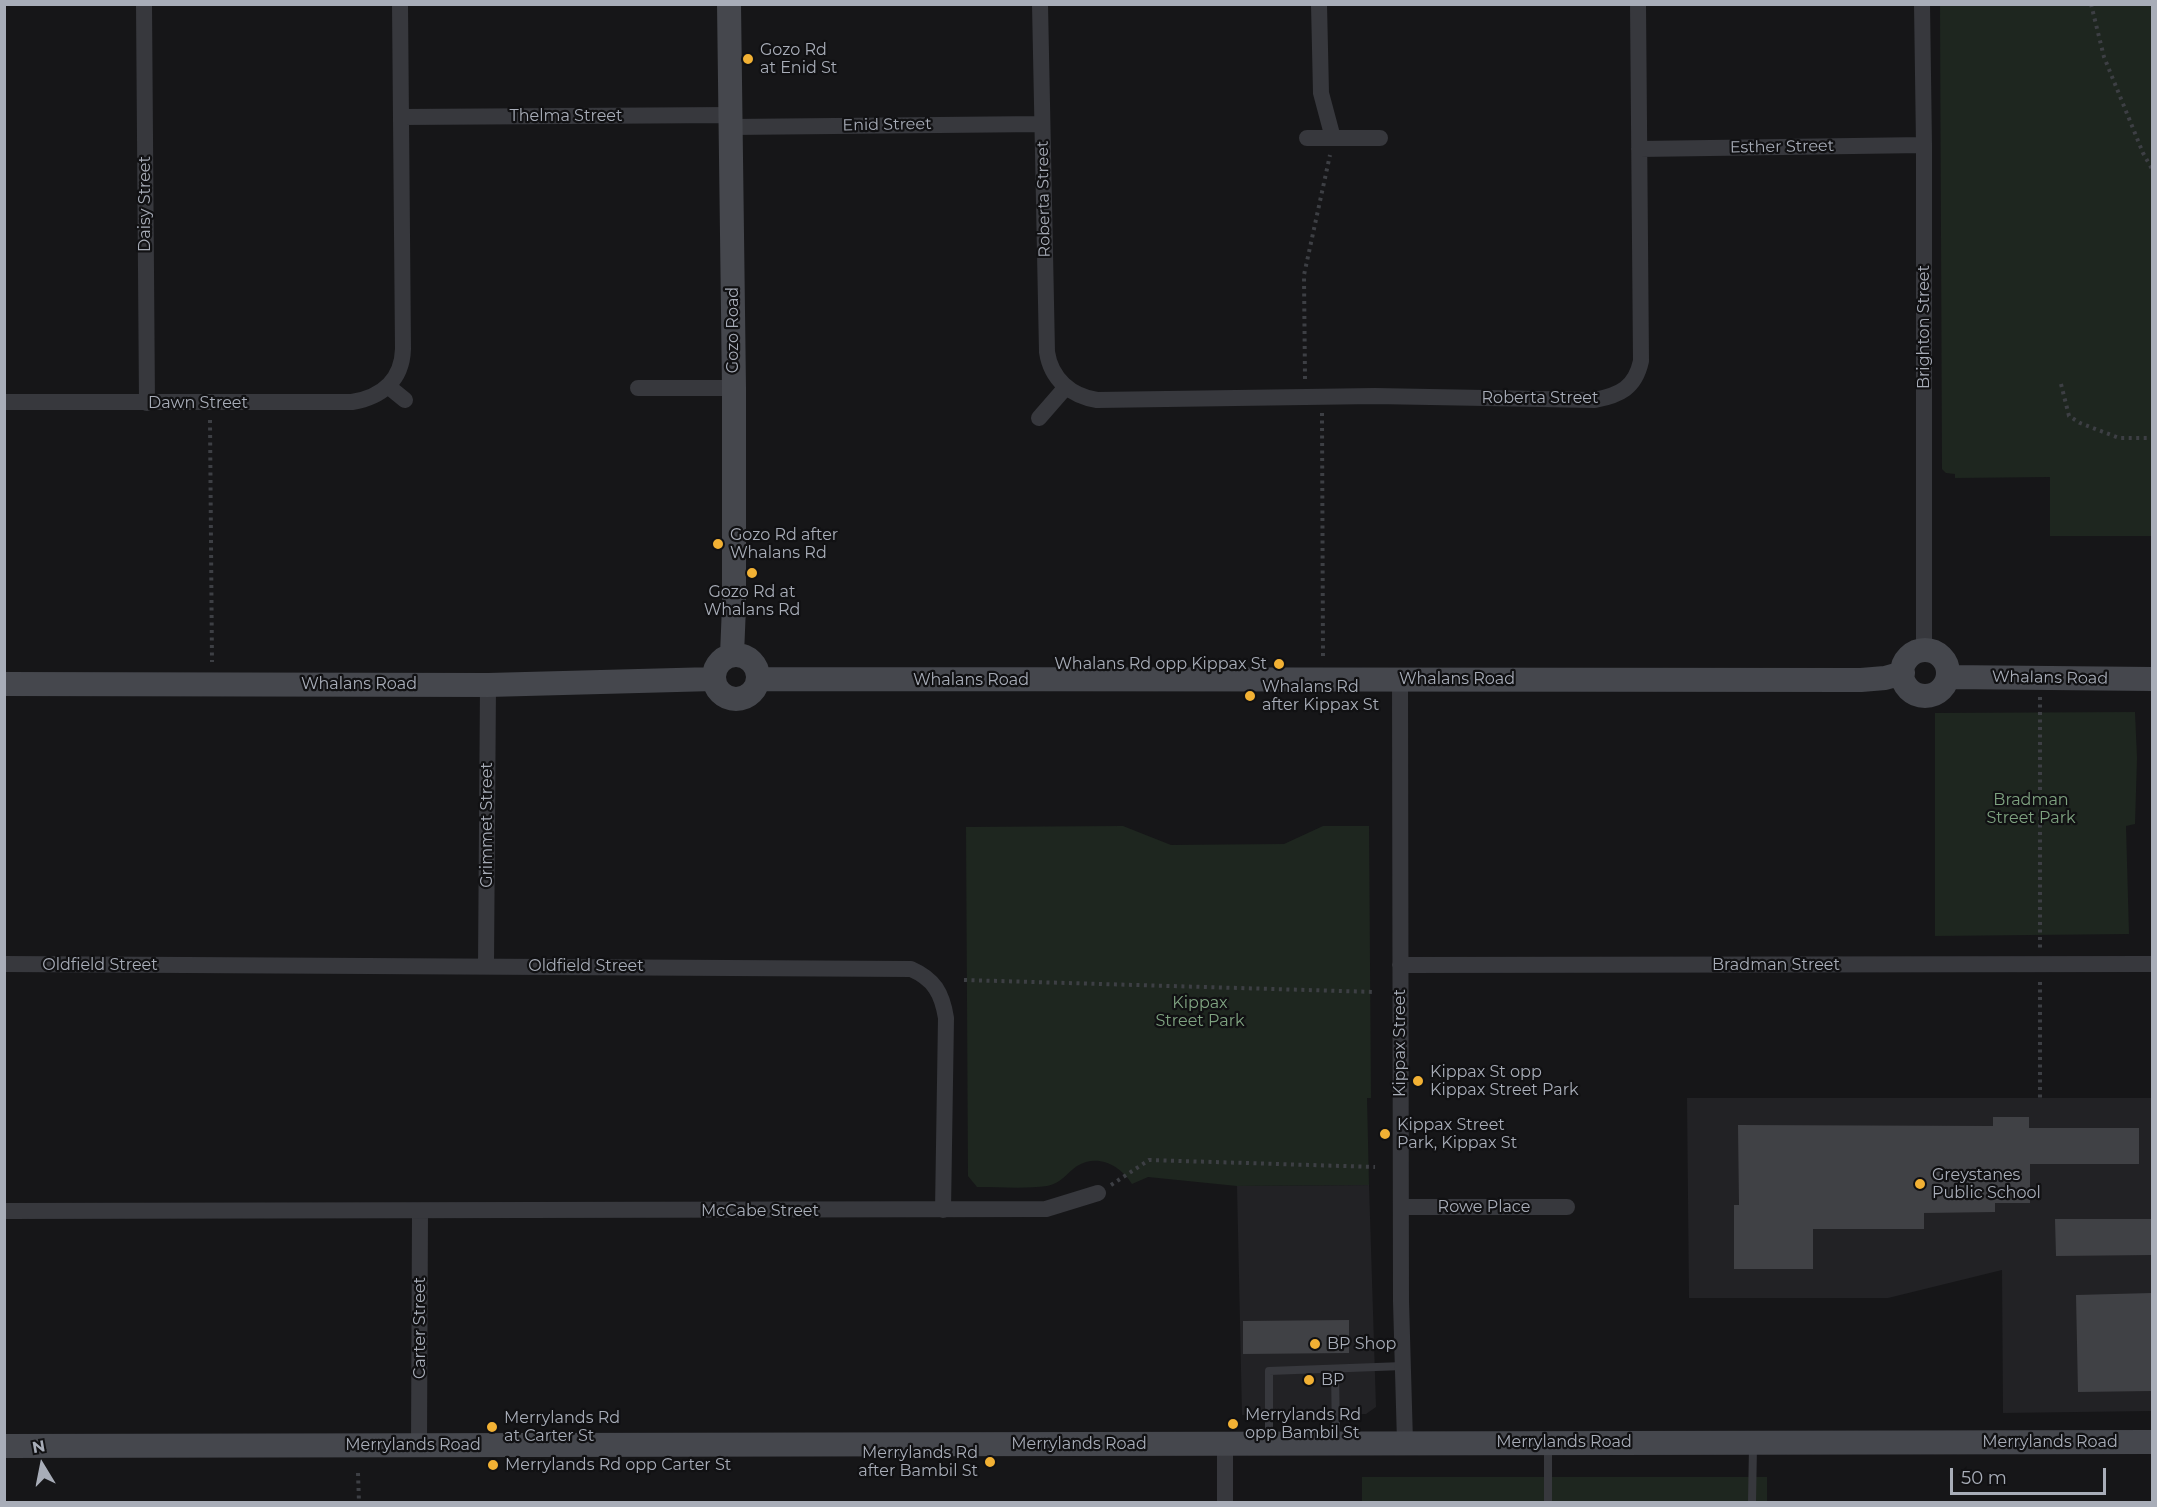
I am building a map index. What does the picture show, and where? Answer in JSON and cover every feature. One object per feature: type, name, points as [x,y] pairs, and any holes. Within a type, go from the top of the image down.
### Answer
[{"type":"street","name":"Daisy Street","points":[[144,4],[147,403]]},
{"type":"street","points":[[400,4],[403,358],[398,374],[388,387],[405,400]]},
{"type":"street","name":"Gozo Road","points":[[729,4],[734,388],[732,656]]},
{"type":"street","name":"Roberta Street","points":[[1040,4],[1047,352],[1053,373],[1066,387],[1080,396],[1097,400],[1375,396],[1594,400],[1618,393],[1634,382],[1643,349],[1638,4]]},
{"type":"street","points":[[1319,4],[1322,93],[1334,138]]},
{"type":"street","name":"Brighton Street","points":[[1922,4],[1924,650]]},
{"type":"street","name":"Thelma Street","points":[[400,117],[731,121]]},
{"type":"street","name":"Enid Street","points":[[731,121],[1042,124]]},
{"type":"street","points":[[1306,138],[1380,138]]},
{"type":"street","name":"Esther Street","points":[[1639,149],[1924,145]]},
{"type":"street","name":"Dawn Street","points":[[4,402],[352,402],[373,396],[388,387]]},
{"type":"street","points":[[1039,418],[1066,387]]},
{"type":"street","points":[[638,388],[734,388]]},
{"type":"street","points":[[1924,650],[1931,651],[1944,660],[1948,677],[1943,688],[1937,693],[1923,696],[1910,690],[1905,684],[1903,673],[1905,662],[1924,650]]},
{"type":"street","points":[[732,656],[742,656],[752,662],[758,679],[750,695],[735,699],[722,695],[714,679],[718,665],[724,658],[732,656]]},
{"type":"street","name":"Whalans Road","points":[[758,679],[1861,680],[1885,678],[1903,673]]},
{"type":"street","name":"Whalans Road","points":[[1948,677],[2152,679]]},
{"type":"street","name":"Whalans Road","points":[[4,684],[488,685],[714,679]]},
{"type":"street","name":"Kippax Street","points":[[1400,679],[1401,1207],[1405,1442]]},
{"type":"street","name":"Grimmet Street","points":[[486,965],[488,685]]},
{"type":"street","name":"Oldfield Street","points":[[4,964],[898,967],[911,969],[929,979],[940,993],[945,1018],[944,1210]]},
{"type":"street","name":"Bradman Street","points":[[1400,965],[2152,964]]},
{"type":"street","name":"McCabe Street","points":[[420,1212],[1046,1209],[1098,1193]]},
{"type":"street","name":"Rowe Place","points":[[1401,1207],[1567,1207]]},
{"type":"street","points":[[4,1211],[420,1212]]},
{"type":"street","name":"Carter Street","points":[[419,1445],[420,1212]]},
{"type":"street","name":"Merrylands Road","points":[[4,1446],[2152,1442]]},
{"type":"street","points":[[1225,1443],[1225,1503]]},
{"type":"lane","points":[[1269,1443],[1269,1371],[1403,1366]]},
{"type":"lane","points":[[1335,1369],[1336,1442]]},
{"type":"lane","points":[[1752,1503],[1753,1442]]},
{"type":"lane","points":[[1548,1443],[1548,1503]]},
{"type":"path","points":[[2091,4],[2104,57],[2143,153],[2152,169]]},
{"type":"path","points":[[2061,384],[2069,416],[2080,423],[2119,438],[2152,438]]},
{"type":"path","points":[[210,420],[212,684]]},
{"type":"path","points":[[2040,679],[2040,1098]]},
{"type":"path","points":[[964,980],[1376,992]]},
{"type":"path","points":[[1098,1193],[1149,1160],[1375,1167]]},
{"type":"path","points":[[358,1473],[358,1503]]},
{"type":"shaded area","name":"Greystanes Public School","points":[[1687,1098],[2152,1098],[2152,1411],[2003,1413],[2002,1270],[1888,1298],[1689,1298]]},
{"type":"shaded area","points":[[1369,1185],[1376,1407],[1366,1414],[1242,1415],[1237,1186]]},
{"type":"green space","points":[[1940,5],[2152,5],[2152,536],[2050,536],[2050,477],[1955,478],[1955,474],[1946,473],[1942,469]]},
{"type":"green space","name":"Bradman Street Park","points":[[2135,712],[2137,758],[2135,824],[2126,826],[2129,934],[1935,936],[1935,713]]},
{"type":"green space","name":"Kippax Street Park","points":[[1123,826],[1171,845],[1284,844],[1323,826],[1369,826],[1371,1098],[1367,1098],[1369,1185],[1237,1186],[1148,1177],[1132,1184],[1122,1172],[1101,1161],[1085,1162],[1060,1181],[1047,1186],[977,1187],[968,1176],[966,827]]},
{"type":"green space","points":[[1362,1477],[1767,1477],[1767,1502],[1362,1502]]},
{"type":"building","points":[[1993,1117],[2029,1117],[2029,1128],[2139,1128],[2139,1164],[2030,1164],[2030,1203],[1995,1203],[1995,1212],[1924,1213],[1924,1229],[1813,1229],[1813,1269],[1734,1269],[1734,1205],[1739,1205],[1738,1125],[1993,1126]]},
{"type":"building","points":[[2055,1219],[2152,1219],[2152,1255],[2056,1256]]},
{"type":"building","points":[[2152,1293],[2152,1391],[2078,1392],[2076,1295]]},
{"type":"building","points":[[1349,1320],[1349,1353],[1243,1354],[1243,1321]]},
{"type":"place","name":"Gozo Rd at Enid St","points":[[748,59]]},
{"type":"place","name":"Gozo Rd after Whalans Rd","points":[[718,544]]},
{"type":"place","name":"Gozo Rd at Whalans Rd","points":[[752,573]]},
{"type":"place","name":"Whalans Rd opp Kippax St","points":[[1279,664]]},
{"type":"place","name":"Whalans Rd after Kippax St","points":[[1250,696]]},
{"type":"place","name":"Kippax St opp Kippax Street Park","points":[[1418,1081]]},
{"type":"place","name":"Kippax Street Park, Kippax St","points":[[1385,1134]]},
{"type":"place","name":"Greystanes Public School","points":[[1920,1184]]},
{"type":"place","name":"BP Shop","points":[[1315,1344]]},
{"type":"place","name":"BP","points":[[1309,1380]]},
{"type":"place","name":"Merrylands Rd opp Bambil St","points":[[1233,1424]]},
{"type":"place","name":"Merrylands Rd at Carter St","points":[[492,1427]]},
{"type":"place","name":"Merrylands Rd after Bambil St","points":[[990,1462]]},
{"type":"place","name":"Merrylands Rd opp Carter St","points":[[493,1465]]}]
